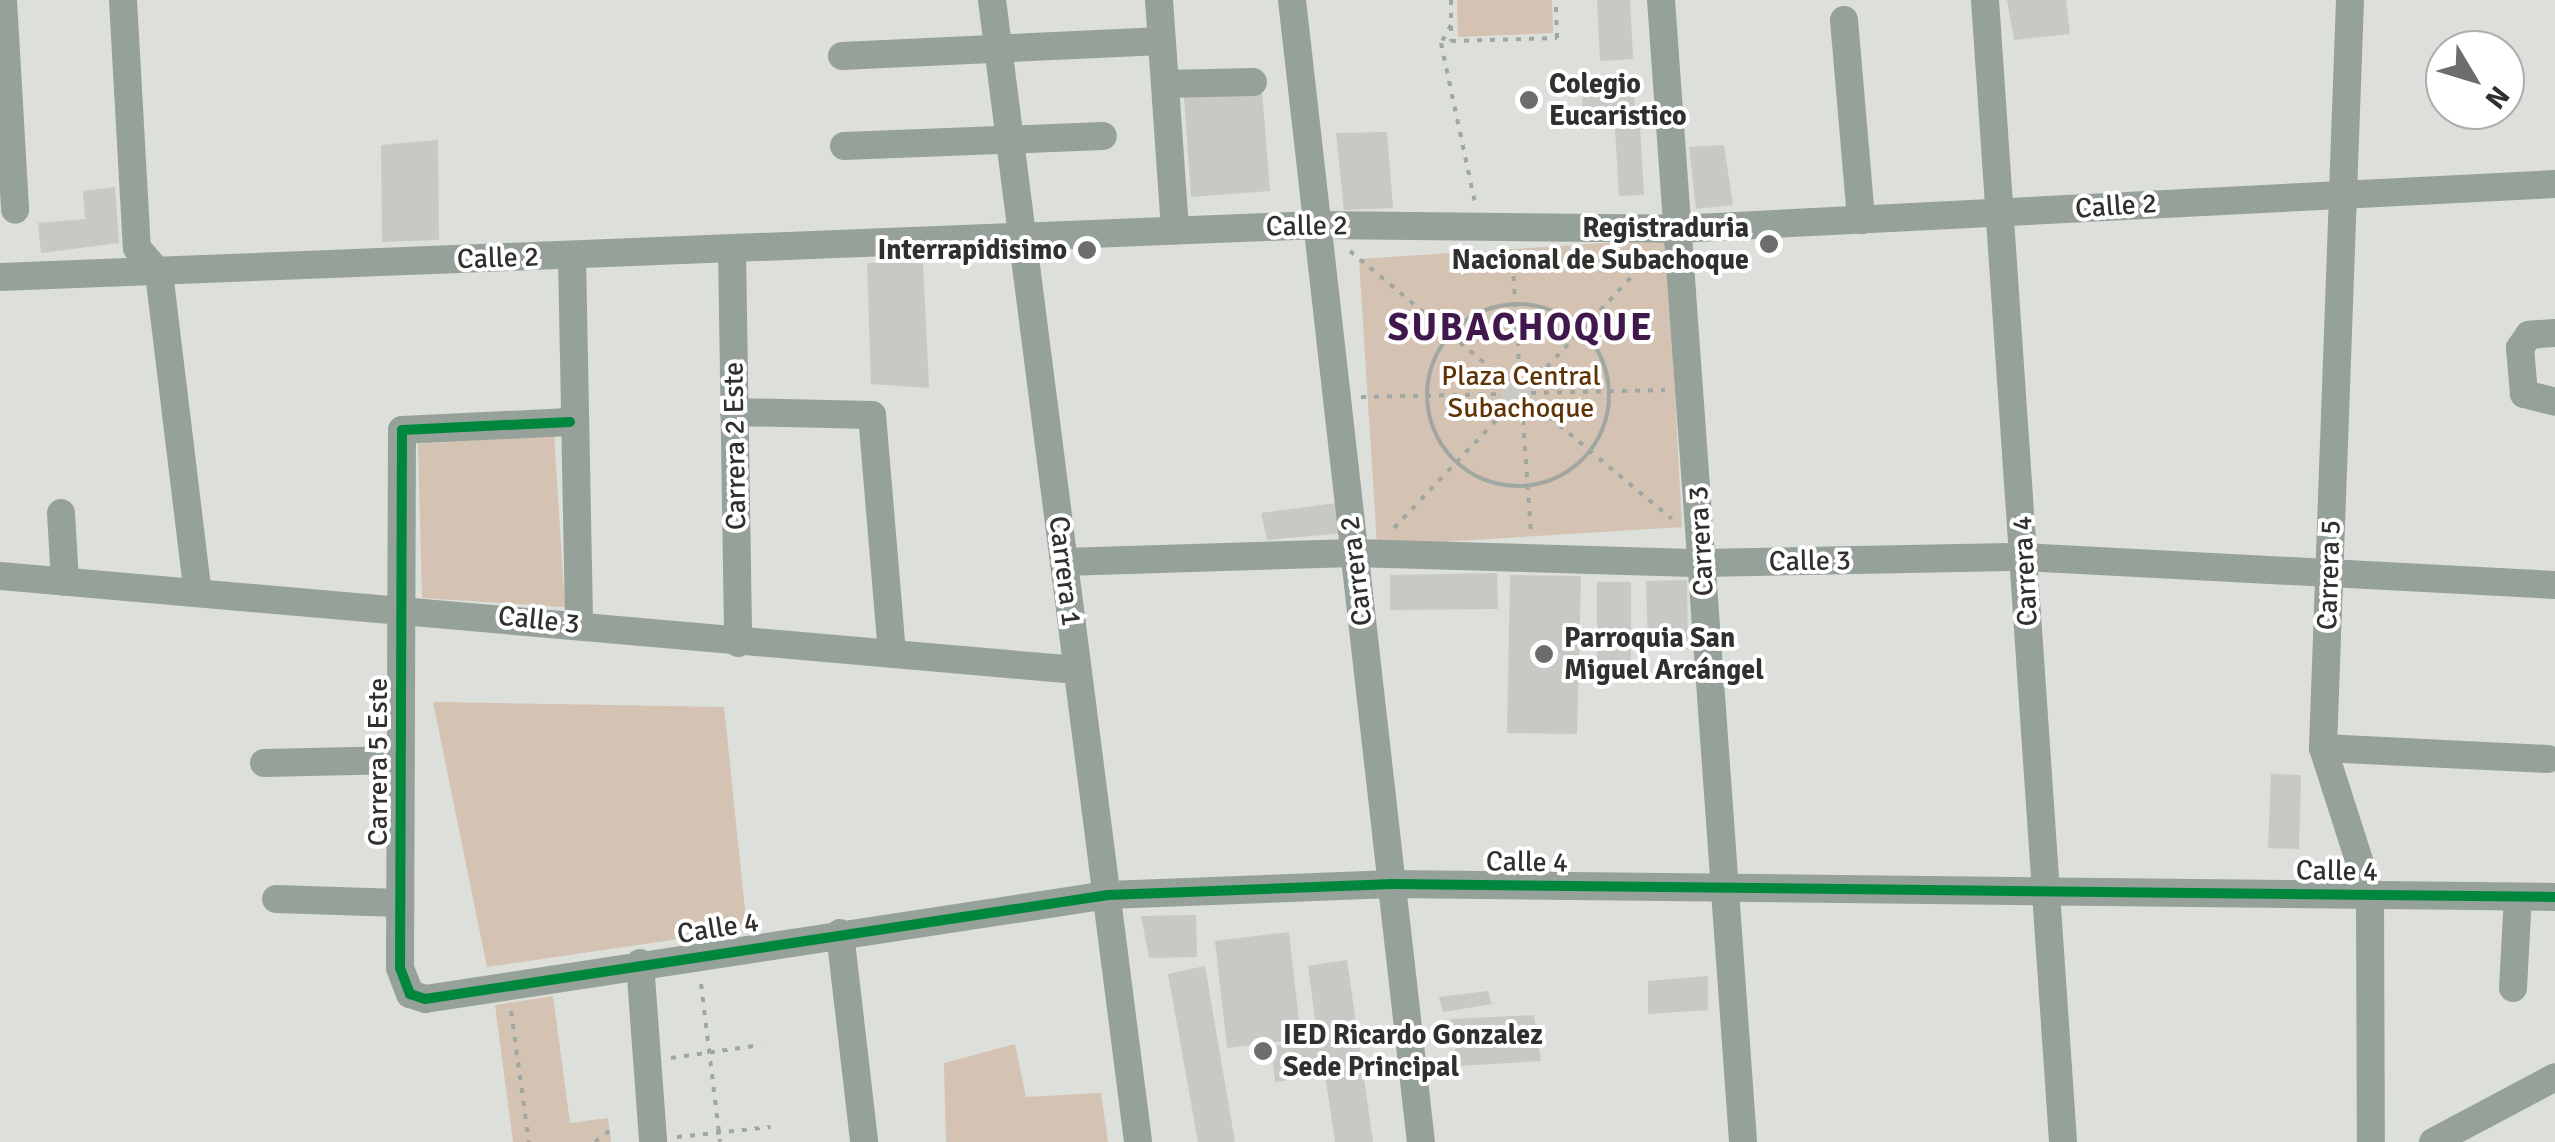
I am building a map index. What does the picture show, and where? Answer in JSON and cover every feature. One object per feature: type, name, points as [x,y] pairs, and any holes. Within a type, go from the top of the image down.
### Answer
[{"type":"street","points":[[3,0],[15,210]]},
{"type":"street","points":[[123,0],[137,248],[158,273],[198,593]]},
{"type":"street","name":"Carrera 1","points":[[992,0],[1138,1142]]},
{"type":"street","points":[[1160,0],[1174,230]]},
{"type":"street","name":"Carrera 2","points":[[1292,0],[1337,397],[1362,554],[1421,1142]]},
{"type":"street","name":"Carrera 3","points":[[1660,0],[1743,1142]]},
{"type":"street","name":"Carrera 4","points":[[1985,0],[2004,213],[2042,889],[2063,1142]]},
{"type":"street","name":"Carrera 5","points":[[2350,0],[2323,748],[2370,894],[2372,1142]]},
{"type":"street","points":[[1844,20],[1861,220]]},
{"type":"street","points":[[842,56],[1162,42]]},
{"type":"street","points":[[1165,84],[1252,82]]},
{"type":"street","points":[[844,146],[1010,144],[1103,136]]},
{"type":"street","name":"Calle 2","points":[[0,277],[59,278],[1320,225],[1677,229],[2343,191],[2555,184]]},
{"type":"street","name":"Carrera 2 Este","points":[[732,249],[738,643]]},
{"type":"street","points":[[572,255],[570,422],[579,624]]},
{"type":"street","points":[[2555,333],[2529,335],[2520,348],[2524,394],[2555,402]]},
{"type":"street","points":[[734,412],[872,415],[892,652]]},
{"type":"street","name":"Carrera 5 Este","points":[[508,991],[410,994],[401,978],[402,430],[570,422]]},
{"type":"street","points":[[61,513],[66,582]]},
{"type":"street","name":"Calle 3","points":[[1064,562],[1362,554],[1533,558],[1702,554],[2024,557],[2555,585]]},
{"type":"street","name":"Calle 3","points":[[0,576],[400,606],[738,643],[892,652],[1077,670]]},
{"type":"street","points":[[2323,748],[2548,759]]},
{"type":"street","points":[[264,763],[400,760]]},
{"type":"street","name":"Calle 4","points":[[508,991],[640,963],[1108,896],[1393,884],[2555,898]]},
{"type":"street","points":[[2513,988],[2518,897]]},
{"type":"street","points":[[276,899],[400,903]]},
{"type":"street","points":[[840,932],[864,1142]]},
{"type":"street","points":[[640,963],[653,1141]]},
{"type":"street","points":[[2433,1142],[2555,1077]]},
{"type":"path","points":[[1451,0],[1451,42],[1557,38],[1556,0]]},
{"type":"path","points":[[1451,25],[1441,43],[1477,214]]},
{"type":"path","points":[[1320,225],[1508,382]]},
{"type":"path","points":[[1510,227],[1520,380]]},
{"type":"path","points":[[1528,386],[1677,229]]},
{"type":"path","points":[[1516,304],[1582,330],[1610,392],[1590,451],[1528,486],[1477,478],[1456,463],[1434,432],[1426,395],[1450,334],[1516,304]]},
{"type":"path","points":[[1531,393],[1690,389]]},
{"type":"path","points":[[1337,397],[1501,394]]},
{"type":"path","points":[[1529,400],[1702,554]]},
{"type":"path","points":[[1362,554],[1509,407]]},
{"type":"path","points":[[1522,407],[1533,558]]},
{"type":"path","points":[[697,954],[720,1142]]},
{"type":"path","points":[[508,991],[529,1142]]},
{"type":"path","points":[[647,1062],[761,1045]]},
{"type":"path","points":[[595,1142],[614,1127]]},
{"type":"path","points":[[653,1141],[718,1130],[770,1128]]},
{"type":"green space","points":[[1457,0],[1552,0],[1553,33],[1458,37]]},
{"type":"green space","name":"Plaza Central Subachoque","points":[[1667,239],[1682,527],[1377,546],[1359,259]]},
{"type":"green space","points":[[554,435],[565,607],[422,598],[418,444]]},
{"type":"green space","points":[[433,702],[724,707],[747,929],[487,967]]},
{"type":"green space","points":[[553,996],[570,1123],[608,1118],[611,1142],[513,1142],[495,1005]]},
{"type":"green space","points":[[1015,1044],[1026,1097],[1101,1093],[1108,1142],[946,1142],[944,1063]]},
{"type":"building","points":[[1597,0],[1630,0],[1633,59],[1600,61]]},
{"type":"building","points":[[2007,0],[2066,0],[2070,34],[2014,40]]},
{"type":"building","points":[[1633,80],[1635,108],[1583,112],[1582,84]]},
{"type":"building","points":[[1262,91],[1270,191],[1191,197],[1184,97]]},
{"type":"building","points":[[1640,127],[1644,195],[1619,196],[1615,128]]},
{"type":"building","points":[[1387,132],[1393,208],[1344,210],[1336,133]]},
{"type":"building","points":[[438,140],[439,240],[382,242],[381,145]]},
{"type":"building","points":[[1724,145],[1733,205],[1696,209],[1689,147]]},
{"type":"building","points":[[115,187],[119,243],[41,253],[38,223],[85,219],[83,191]]},
{"type":"building","points":[[867,263],[923,263],[929,388],[871,384]]},
{"type":"building","points":[[1516,379],[1530,388],[1531,394],[1522,408],[1516,409],[1502,400],[1501,394],[1510,380]]},
{"type":"building","points":[[1344,502],[1345,533],[1267,540],[1261,513]]},
{"type":"building","points":[[1497,573],[1498,609],[1390,610],[1390,575]]},
{"type":"building","name":"Parroquia San Miguel Arcángel","points":[[1510,575],[1581,576],[1577,734],[1507,733]]},
{"type":"building","points":[[1687,580],[1688,649],[1648,650],[1646,581]]},
{"type":"building","points":[[1597,582],[1631,582],[1631,661],[1597,661]]},
{"type":"building","points":[[2271,774],[2301,775],[2299,849],[2268,848]]},
{"type":"building","points":[[1196,915],[1197,957],[1149,958],[1141,916]]},
{"type":"building","points":[[1289,932],[1301,1039],[1227,1048],[1215,941]]},
{"type":"building","points":[[1347,960],[1373,1142],[1335,1142],[1325,1075],[1275,1082],[1271,1046],[1318,1041],[1308,966]]},
{"type":"building","points":[[1205,966],[1235,1142],[1198,1142],[1168,974]]},
{"type":"building","points":[[1708,976],[1708,1010],[1648,1014],[1648,981]]},
{"type":"building","points":[[1488,991],[1492,1004],[1443,1012],[1439,997]]},
{"type":"building","points":[[1534,1015],[1541,1061],[1458,1066],[1450,1019]]},
{"type":"cycle path","points":[[570,422],[402,430],[400,968],[410,994],[425,999],[1108,895],[1393,884],[2555,897]]},
{"type":"place","name":"Colegio Eucaristico","points":[[1529,100]]},
{"type":"place","name":"Registraduria Nacional de Subachoque","points":[[1769,244]]},
{"type":"place","name":"Interrapidisimo","points":[[1087,250]]},
{"type":"place","name":"Parroquia San Miguel Arcángel","points":[[1544,654]]},
{"type":"place","name":"IED Ricardo Gonzalez Sede Principal","points":[[1263,1051]]},
{"type":"district","name":"SUBACHOQUE","points":[[1521,328]]}]
